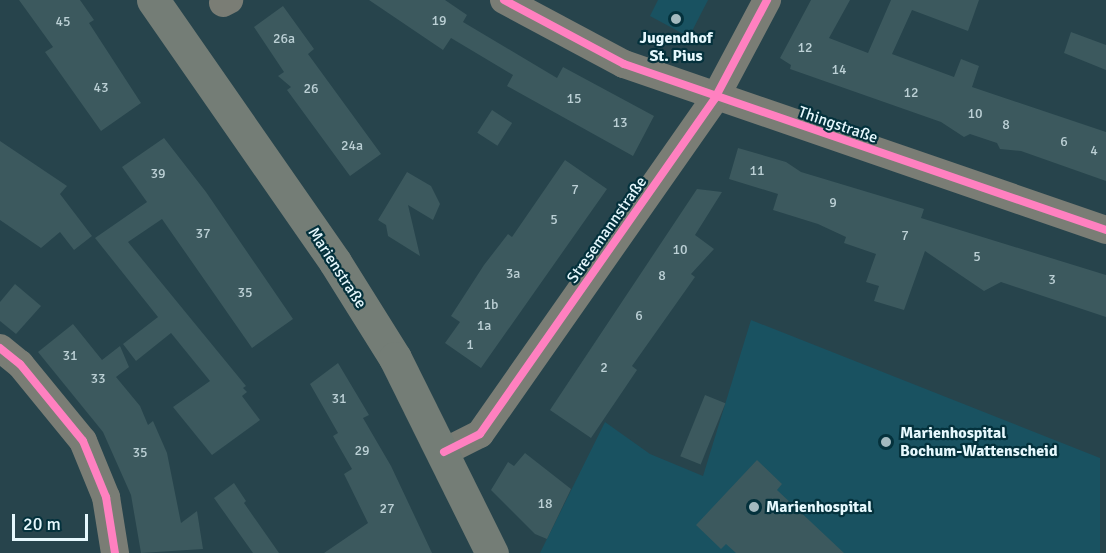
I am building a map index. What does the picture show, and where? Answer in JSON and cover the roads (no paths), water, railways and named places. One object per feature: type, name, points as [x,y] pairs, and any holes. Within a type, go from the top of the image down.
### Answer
[{"type":"main road","name":"Marienstraße","points":[[153,0],[335,262],[396,358],[492,553]]},
{"type":"street","name":"Thingstraße","points":[[504,0],[624,64],[716,98],[1106,230]]},
{"type":"street","name":"Stresemannstraße","points":[[444,452],[480,434],[716,98],[767,0]]},
{"type":"street","points":[[0,348],[20,364],[83,441],[106,497],[115,553]]},
{"type":"place","name":"Jugendhof St. Pius","points":[[676,19]]},
{"type":"place","name":"Marienhospital Bochum-Wattenscheid","points":[[886,442]]},
{"type":"place","name":"Marienhospital","points":[[754,507]]}]
